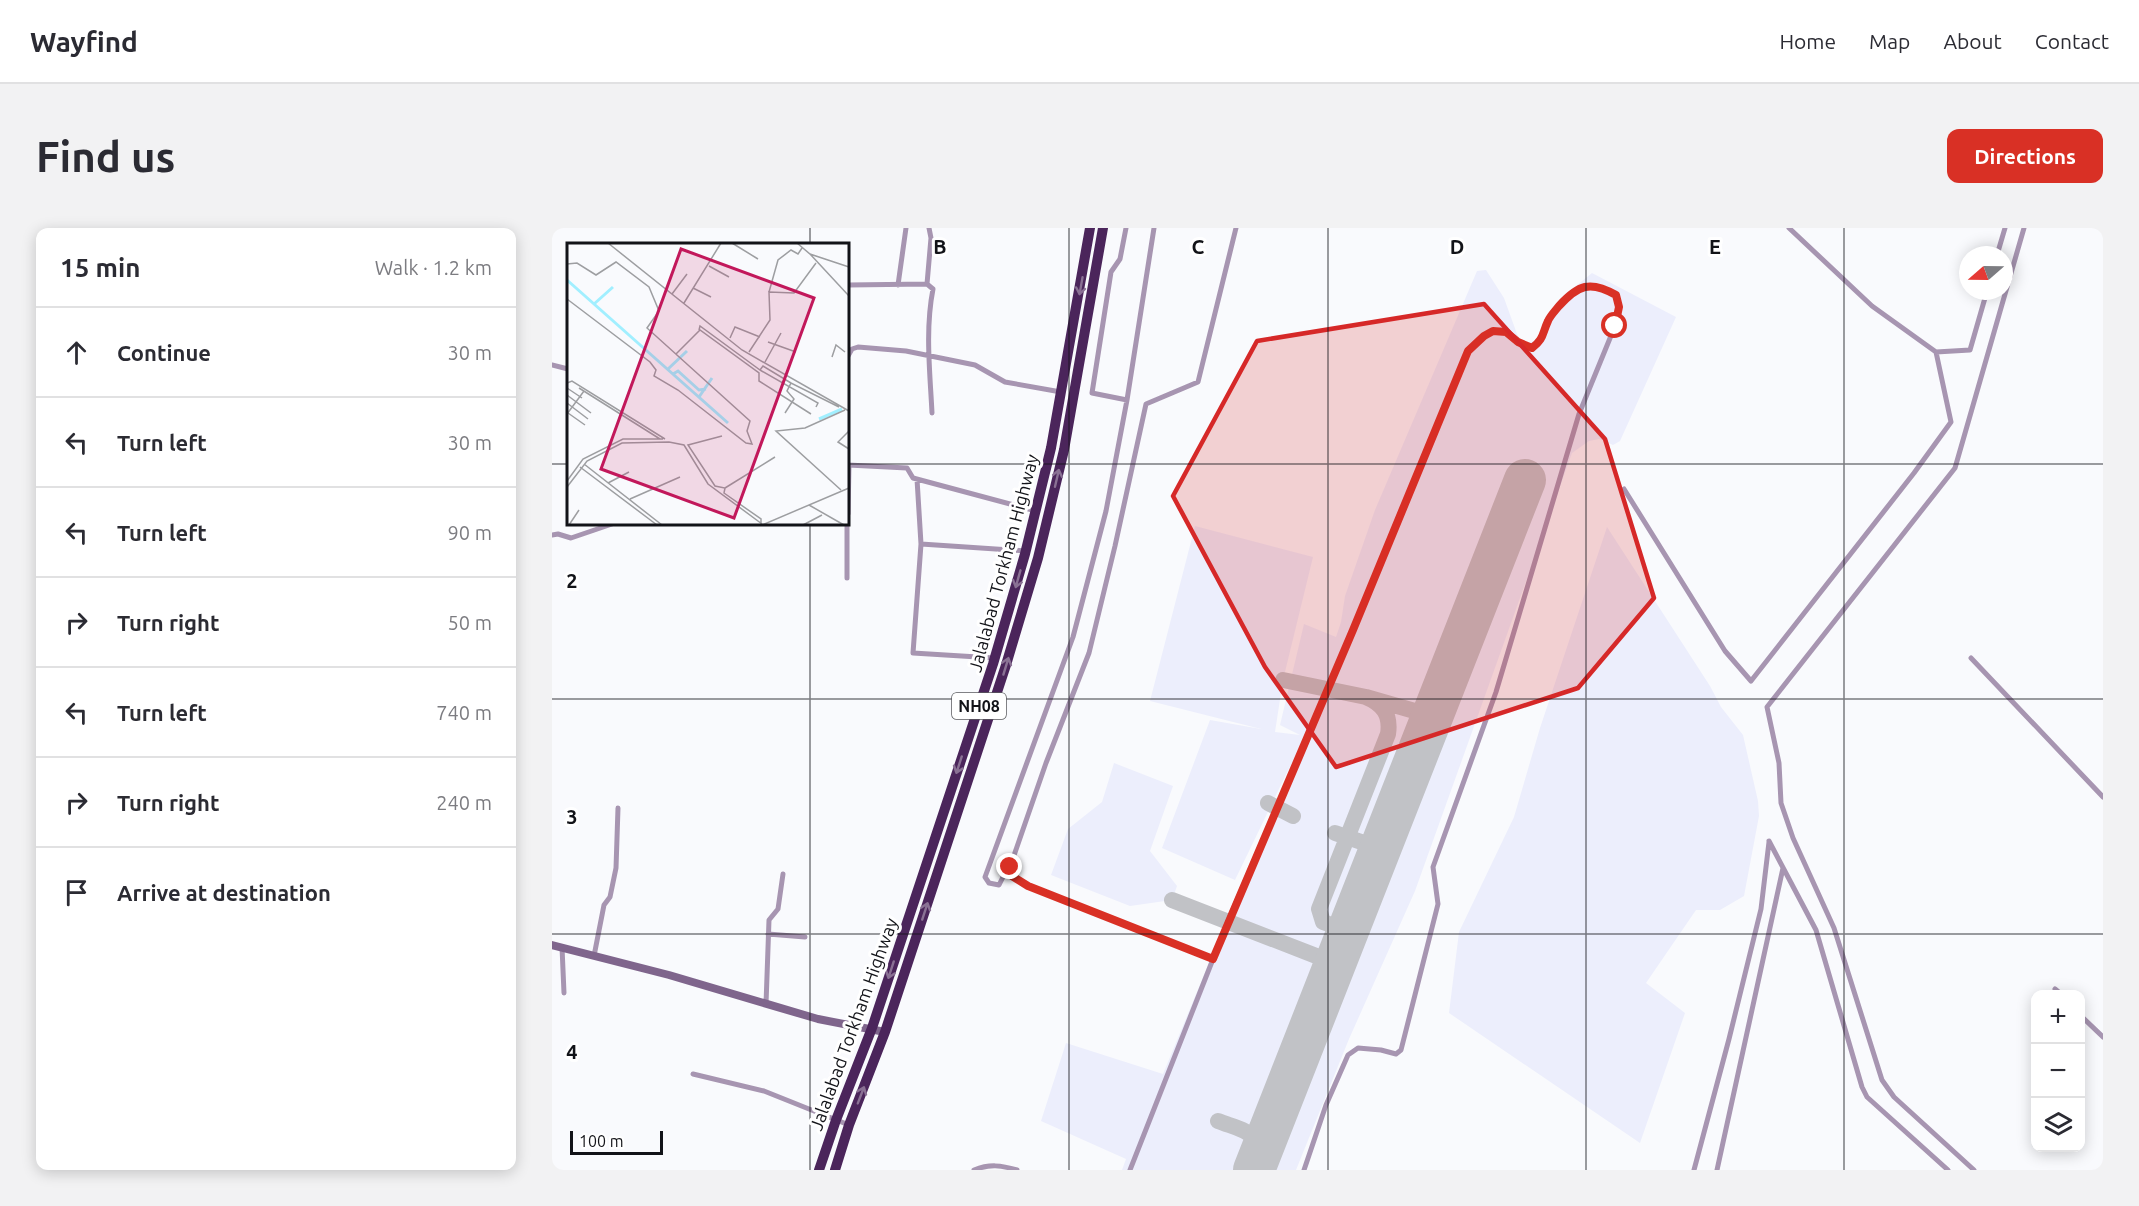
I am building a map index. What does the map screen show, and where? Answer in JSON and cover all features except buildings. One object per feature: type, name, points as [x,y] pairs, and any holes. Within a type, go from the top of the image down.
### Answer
[{"type":"highway","name":"Jalalabad Torkham Highway","points":[[819,1170],[872,1028],[994,658],[1026,551],[1052,447],[1090,228]]},
{"type":"highway","name":"NH08","points":[[835,1170],[849,1125],[885,1032],[1006,665],[1038,558],[1064,450],[1103,228]]},
{"type":"street","points":[[898,285],[906,228]]},
{"type":"street","points":[[927,284],[930,228]]},
{"type":"street","points":[[1126,228],[1120,259],[1111,272],[1092,393],[1127,400]]},
{"type":"street","points":[[1011,871],[1004,875],[999,885],[989,884],[985,877],[1073,637],[1106,512],[1127,400],[1154,228]]},
{"type":"street","points":[[1213,959],[1028,886],[1012,876],[1010,867],[1024,823],[1089,653],[1146,404],[1198,382],[1236,228]]},
{"type":"street","points":[[1789,228],[1872,306],[1936,352],[1970,350],[1984,300]]},
{"type":"street","points":[[2000,246],[2005,228]]},
{"type":"street","points":[[1974,1170],[1894,1097],[1882,1080],[1834,928],[1793,838],[1780,802],[1779,763],[1767,707],[1955,468],[2024,228]]},
{"type":"street","points":[[849,285],[927,284],[933,289],[928,320],[932,413]]},
{"type":"street","points":[[1130,1170],[1213,959],[1349,640],[1468,351],[1493,331],[1506,332],[1518,342],[1532,348],[1540,342],[1548,319],[1573,291],[1588,287],[1602,287],[1616,295],[1619,307],[1615,326],[1579,414],[1497,692],[1433,867],[1438,904],[1401,1050],[1395,1054],[1358,1048],[1348,1055],[1326,1105],[1304,1170]]},
{"type":"street","points":[[849,354],[852,349],[858,347],[906,351],[975,365],[1005,382],[1062,392]]},
{"type":"street","points":[[1624,489],[1725,651],[1751,681],[1914,473],[1951,422],[1936,352]]},
{"type":"street","points":[[552,365],[567,369]]},
{"type":"street","points":[[849,465],[907,468],[913,478],[1036,511]]},
{"type":"street","points":[[917,479],[921,544],[913,653],[994,658]]},
{"type":"street","points":[[552,535],[558,534],[571,538],[609,525]]},
{"type":"street","points":[[847,525],[847,578]]},
{"type":"street","points":[[921,544],[1026,551]]},
{"type":"street","points":[[1971,658],[2103,797]]},
{"type":"street","points":[[594,956],[604,905],[610,897],[616,868],[618,808]]},
{"type":"street","points":[[1694,1170],[1761,909],[1769,841],[1822,944],[1842,1020],[1867,1097],[1948,1170]]},
{"type":"street","points":[[1717,1170],[1783,868]]},
{"type":"street","points":[[766,1004],[769,920],[778,909],[783,874]]},
{"type":"street","points":[[768,934],[805,937]]},
{"type":"street","points":[[552,945],[669,975],[818,1019],[885,1032]]},
{"type":"street","points":[[562,947],[564,993]]},
{"type":"street","points":[[2085,1019],[2103,1038]]},
{"type":"street","points":[[693,1074],[764,1091],[849,1125]]},
{"type":"street","points":[[974,1170],[985,1166],[1003,1166],[1017,1170]]},
{"type":"highlighted area","points":[[1484,304],[1605,439],[1654,598],[1578,688],[1336,767],[1265,667],[1173,496],[1257,341]]},
{"type":"shaded area","points":[[1486,270],[1504,298],[1517,334],[1526,343],[1538,337],[1549,314],[1561,298],[1592,273],[1676,317],[1620,441],[1613,445],[1599,439],[1589,441],[1572,453],[1415,891],[1349,1039],[1296,1170],[1122,1170],[1126,1159],[1041,1121],[1066,1043],[1163,1074],[1292,762],[1235,880],[1162,848],[1210,720],[1261,729],[1150,701],[1195,526],[1313,557],[1283,680],[1275,732],[1300,735],[1280,725],[1304,624],[1336,637],[1345,596],[1375,510],[1477,271]]},
{"type":"shaded area","points":[[1607,527],[1710,686],[1721,707],[1743,735],[1758,801],[1759,816],[1744,896],[1720,910],[1696,910],[1646,983],[1685,1013],[1640,1143],[1449,1013],[1459,932],[1514,817],[1540,728]]},
{"type":"shaded area","points":[[1114,763],[1173,786],[1150,851],[1177,886],[1172,900],[1130,906],[1051,875],[1068,829],[1102,802]]},
{"type":"taxiway","points":[[1283,680],[1366,697],[1425,714],[1430,723]]},
{"type":"taxiway","points":[[1348,931],[1323,922],[1319,909],[1388,734],[1387,716],[1377,703],[1366,697]]},
{"type":"taxiway","points":[[1422,712],[1430,711],[1438,703]]},
{"type":"taxiway","points":[[1268,803],[1293,816]]},
{"type":"taxiway","points":[[1335,833],[1373,846],[1378,857]]},
{"type":"taxiway","points":[[1373,846],[1381,842],[1386,834]]},
{"type":"taxiway","points":[[1172,900],[1324,959],[1330,965],[1330,978]]},
{"type":"taxiway","points":[[1324,959],[1334,959],[1342,949]]},
{"type":"taxiway","points":[[1249,1133],[1264,1128],[1278,1107]]},
{"type":"taxiway","points":[[1218,1121],[1243,1130],[1254,1139],[1257,1145],[1256,1165]]},
{"type":"runway","points":[[1254,1170],[1525,480]]},
{"type":"route","points":[[1010,867],[1012,876],[1028,886],[1213,959],[1353,630],[1468,351],[1493,331],[1506,332],[1518,342],[1532,348],[1540,342],[1548,319],[1573,291],[1588,287],[1602,287],[1616,295],[1619,307],[1615,326]]}]
